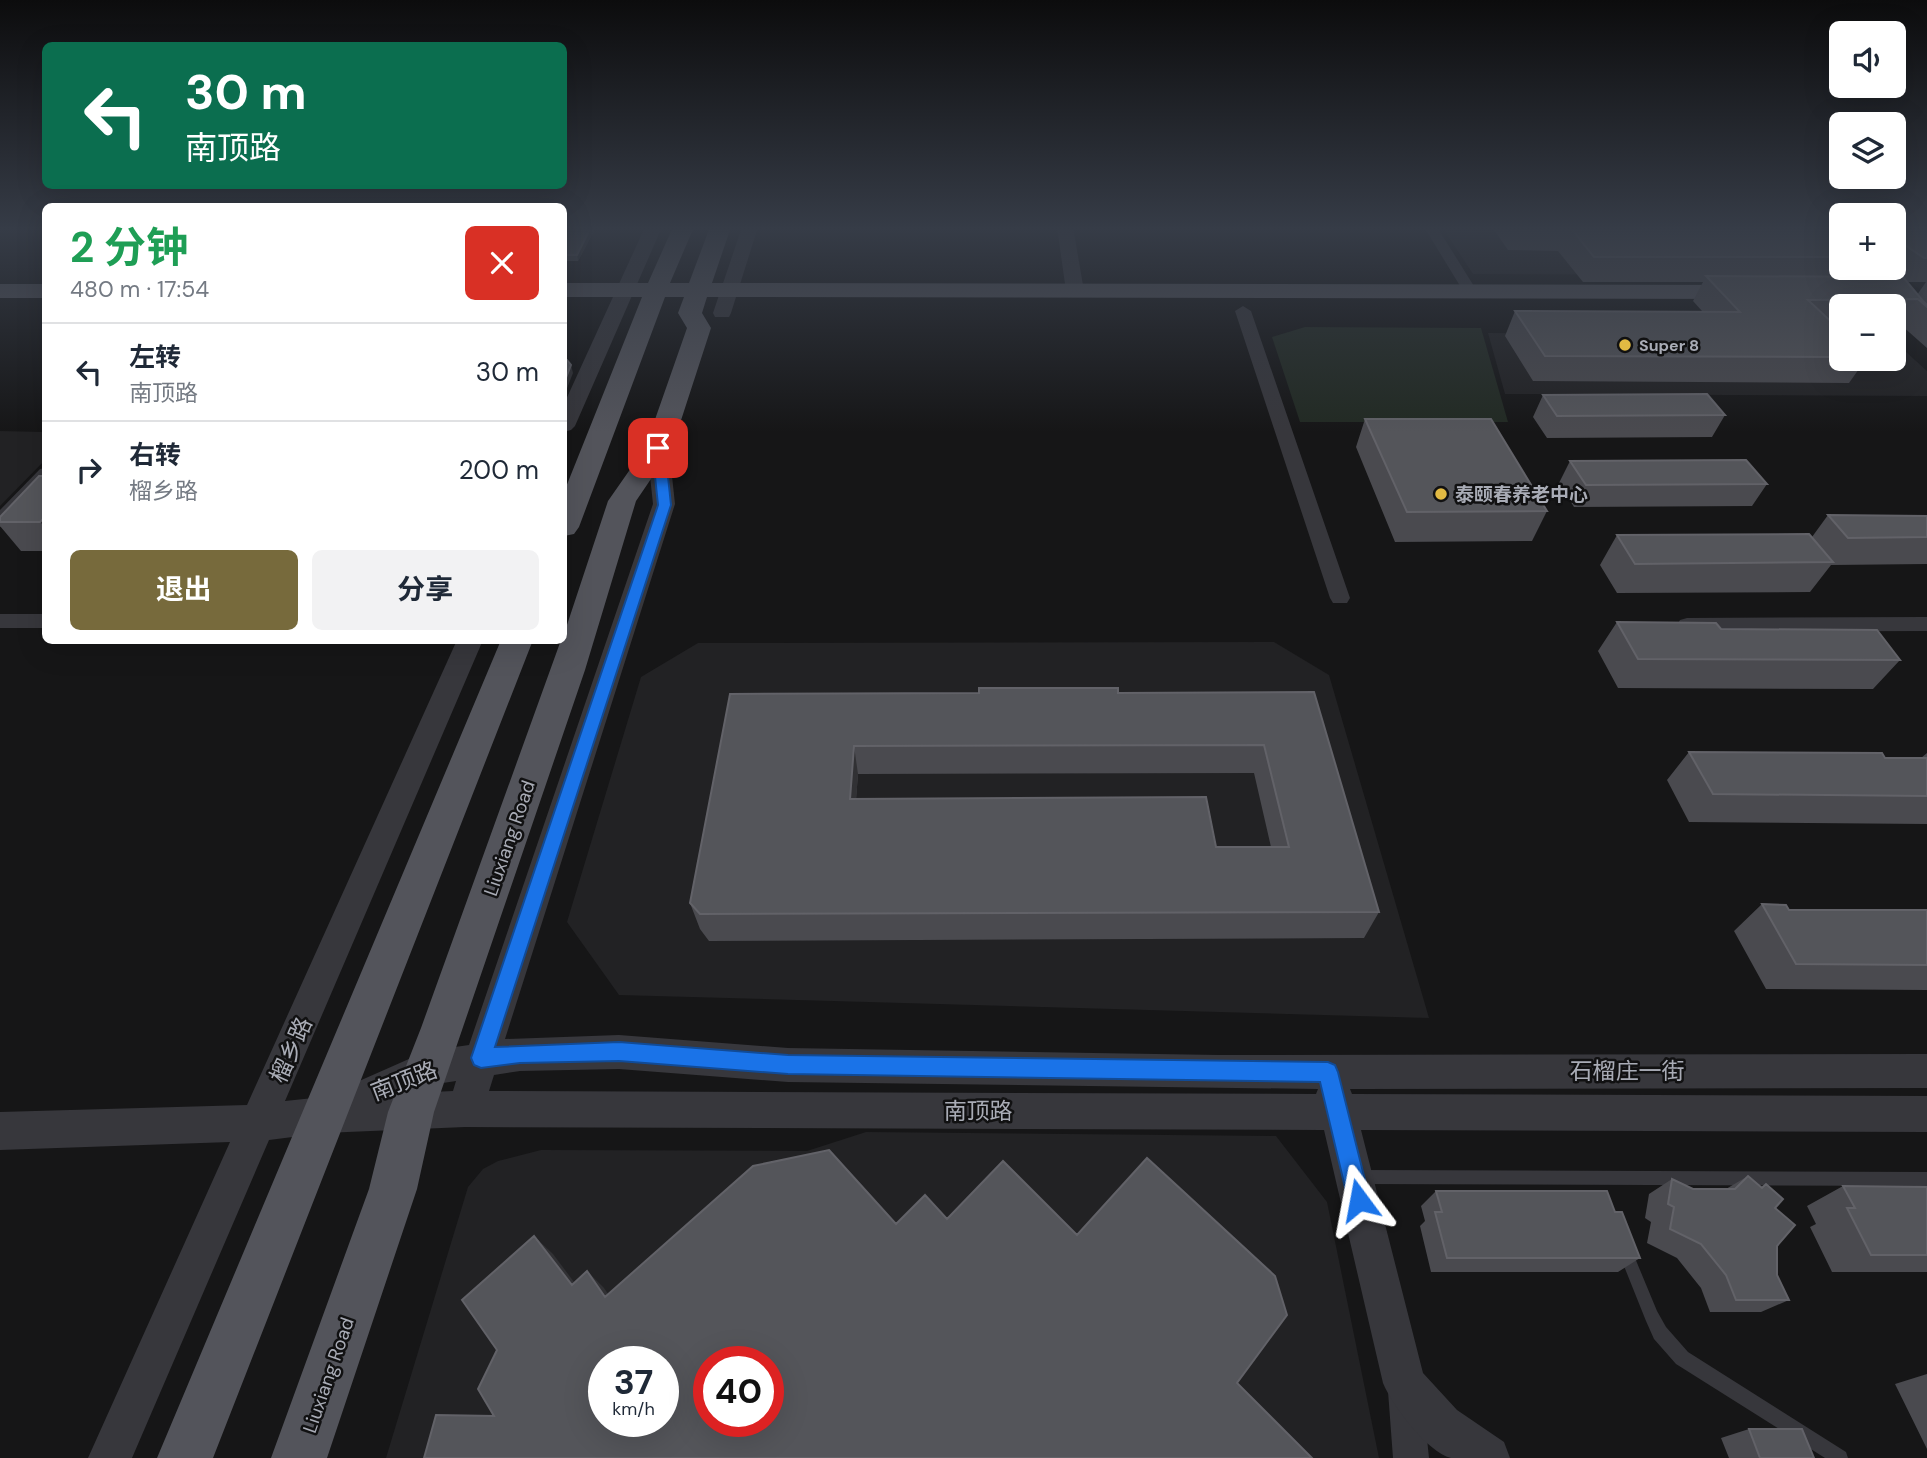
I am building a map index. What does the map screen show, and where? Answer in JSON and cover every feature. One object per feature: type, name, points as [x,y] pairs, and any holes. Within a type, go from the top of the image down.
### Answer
[{"type":"main road","points":[[599,295],[756,313],[1243,311],[1760,302],[1576,295]]},
{"type":"main road","points":[[567,519],[654,295]]},
{"type":"main road","name":"Liuxiang Road","points":[[299,1458],[393,1189],[411,1112],[564,683],[622,501],[658,448],[699,328],[706,295]]},
{"type":"main road","points":[[704,305],[721,295]]},
{"type":"main road","points":[[567,305],[620,298]]},
{"type":"main road","points":[[0,304],[42,304]]},
{"type":"main road","points":[[185,1458],[515,644]]},
{"type":"street","points":[[567,419],[621,295]]},
{"type":"street","points":[[1243,311],[1340,598]]},
{"type":"street","points":[[465,1109],[664,505],[658,448]]},
{"type":"street","points":[[0,521],[42,477]]},
{"type":"street","points":[[0,621],[42,621]]},
{"type":"street","points":[[1666,625],[1927,624]]},
{"type":"street","name":"榴乡路","points":[[110,1458],[468,644]]},
{"type":"street","name":"南顶路","points":[[324,1115],[427,1068],[520,1054],[619,1052],[788,1065],[1328,1072]]},
{"type":"street","name":"石榴庄一街","points":[[1328,1072],[1927,1071]]},
{"type":"street","points":[[1328,1072],[1404,1383],[1411,1458]]},
{"type":"street","name":"南顶路","points":[[0,1131],[259,1123],[324,1115],[465,1109],[1338,1112]]},
{"type":"street","name":"石榴庄一街","points":[[1338,1112],[1927,1114]]},
{"type":"street","points":[[1404,1383],[1418,1404],[1436,1422],[1488,1458]]},
{"type":"lane","points":[[1353,1177],[1599,1184],[1927,1179]]},
{"type":"lane","points":[[1621,1240],[1651,1316],[1660,1333],[1682,1358],[1840,1458]]},
{"type":"shaded area","points":[[1305,327],[1481,328],[1508,422],[1300,422],[1272,337]]},
{"type":"shaded area","points":[[1488,333],[1829,336],[1829,371],[1906,371],[1906,352],[1927,371],[1927,396],[1505,394]]},
{"type":"shaded area","points":[[0,431],[42,432],[42,463],[0,506]]},
{"type":"shaded area","points":[[1274,642],[1329,675],[1429,1018],[619,995],[567,922],[641,677],[698,643]]},
{"type":"shaded area","points":[[866,1132],[1276,1136],[1327,1202],[1379,1458],[386,1458],[468,1187],[483,1169],[498,1161],[541,1150],[807,1151]]},
{"type":"building","points":[[1724,295],[1829,295],[1829,300],[1808,300],[1829,320],[1829,357],[1545,356],[1515,311],[1740,312]]},
{"type":"building","points":[[1906,295],[1918,295],[1927,307],[1918,299],[1906,299]]},
{"type":"building","points":[[1707,394],[1725,415],[1557,416],[1543,395]]},
{"type":"building","points":[[1365,419],[1491,419],[1547,511],[1407,512]]},
{"type":"building","points":[[1746,460],[1767,484],[1586,485],[1570,461]]},
{"type":"building","points":[[42,476],[40,522],[0,522],[0,517]]},
{"type":"building","points":[[1828,515],[1927,516],[1927,537],[1848,538]]},
{"type":"building","points":[[1809,534],[1833,562],[1635,564],[1617,535]]},
{"type":"building","points":[[1617,622],[1716,623],[1721,629],[1877,630],[1900,660],[1638,659]]},
{"type":"building","points":[[979,688],[1118,688],[1118,693],[1314,692],[1379,912],[700,914],[690,903],[730,694],[979,693]],"holes":[[[1264,745],[1289,847],[1216,847],[1206,797],[850,799],[854,746]]]},
{"type":"building","points":[[1689,752],[1882,753],[1885,758],[1927,758],[1927,796],[1713,794]]},
{"type":"building","points":[[1762,904],[1786,905],[1789,910],[1927,910],[1927,965],[1796,964]]},
{"type":"building","points":[[829,1150],[896,1224],[925,1195],[947,1219],[1003,1161],[1077,1235],[1147,1158],[1275,1276],[1287,1315],[1237,1383],[1312,1458],[424,1458],[436,1415],[494,1416],[478,1389],[497,1350],[462,1300],[534,1236],[572,1285],[587,1271],[605,1297],[753,1166]]},
{"type":"building","points":[[1748,1176],[1762,1188],[1766,1184],[1783,1199],[1775,1208],[1795,1225],[1777,1246],[1777,1275],[1789,1300],[1736,1300],[1726,1275],[1701,1244],[1670,1229],[1674,1207],[1668,1204],[1672,1179],[1693,1189],[1735,1189]]},
{"type":"building","points":[[1843,1186],[1927,1187],[1927,1255],[1871,1255],[1847,1208],[1855,1208]]},
{"type":"building","points":[[1436,1191],[1607,1191],[1615,1212],[1622,1212],[1640,1258],[1447,1258],[1435,1212],[1442,1212]]},
{"type":"building","points":[[1749,1429],[1802,1429],[1814,1458],[1760,1458]]},
{"type":"place","name":"Super 8","points":[[1625,345]]},
{"type":"place","name":"泰颐春养老中心","points":[[1441,494]]},
{"type":"route","points":[[658,448],[664,505],[481,1058],[520,1054],[619,1052],[788,1065],[1328,1072],[1359,1200]]}]
